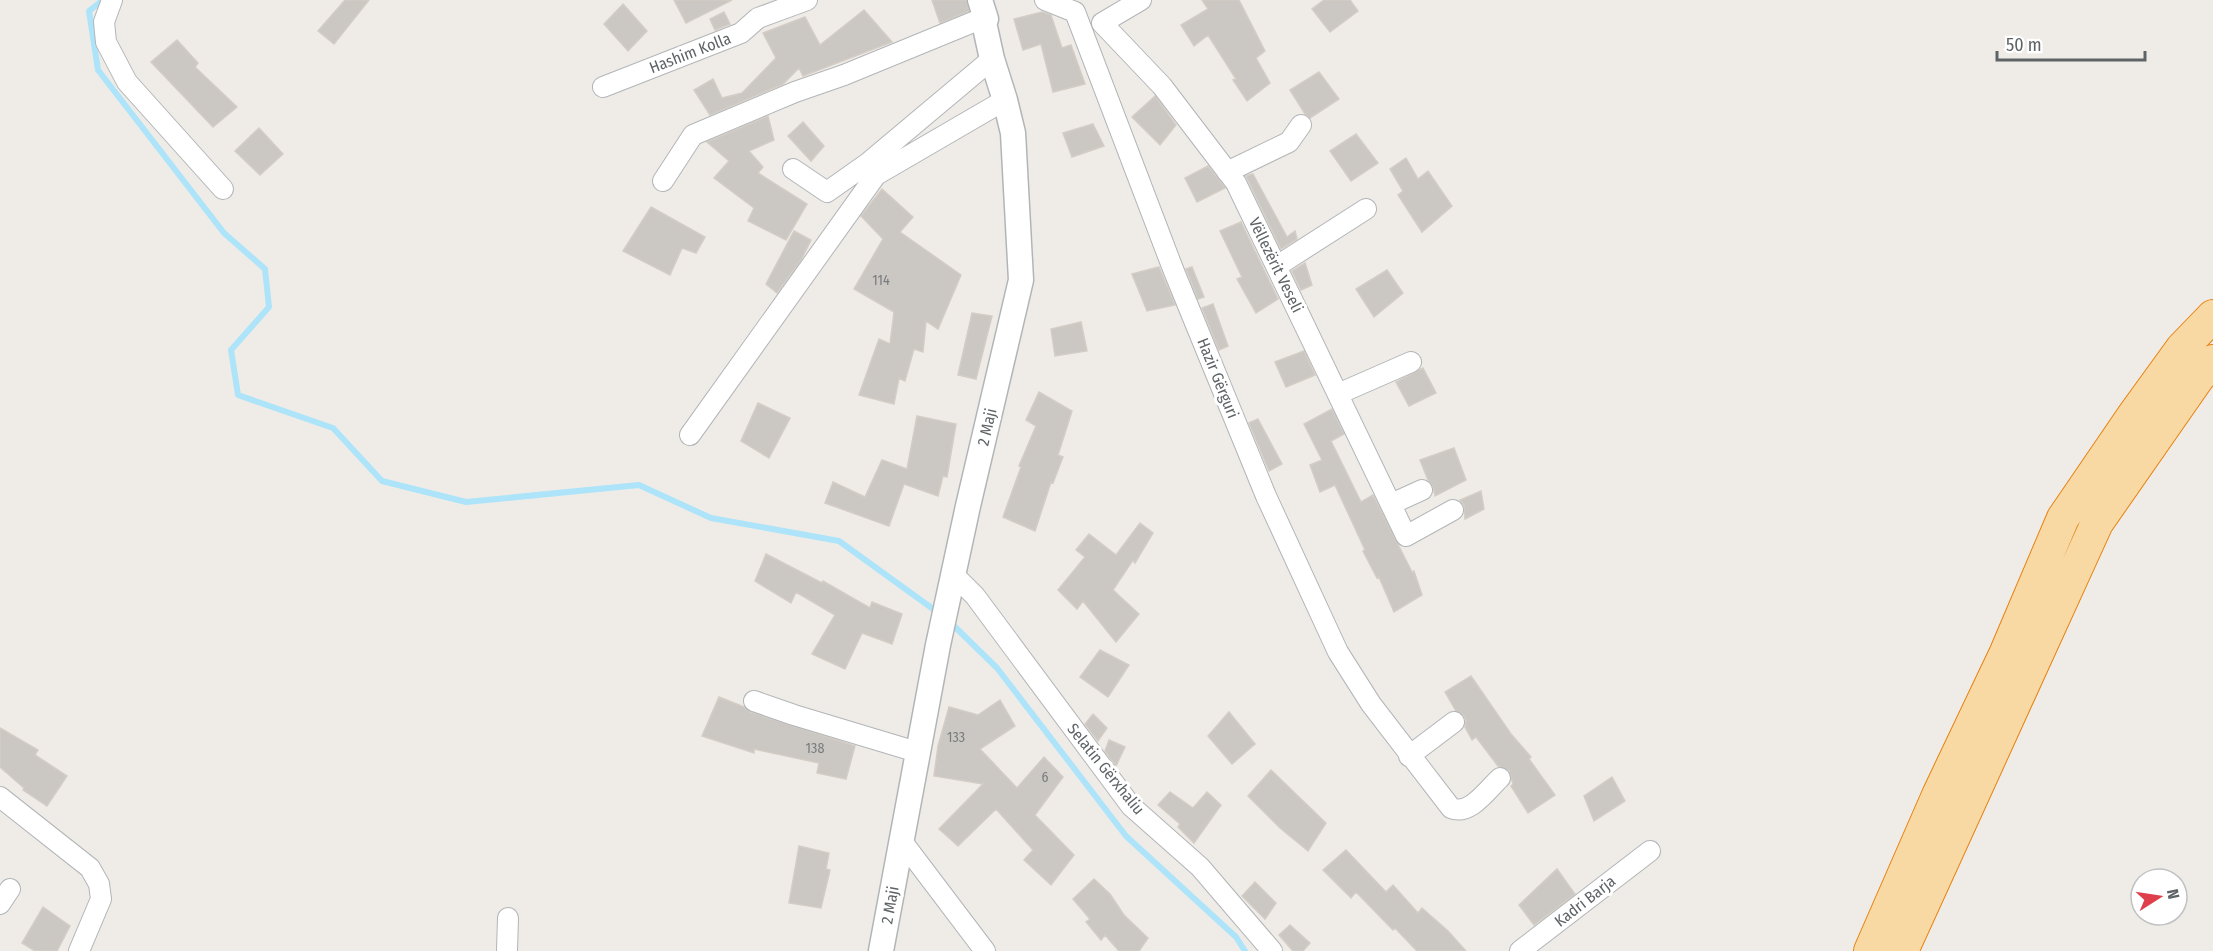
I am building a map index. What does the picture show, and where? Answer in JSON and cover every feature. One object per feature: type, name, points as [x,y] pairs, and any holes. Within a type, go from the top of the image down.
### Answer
[{"type":"highway","points":[[1870,951],[1939,793],[2006,652],[2063,518],[2182,348],[2213,316]]},
{"type":"highway","points":[[1902,951],[2097,523],[2198,378],[2213,361]]},
{"type":"street","name":"Hashim Kolla","points":[[603,87],[741,33],[758,18],[807,0]]},
{"type":"street","points":[[1045,0],[1075,12]]},
{"type":"street","points":[[1102,23],[1141,0]]},
{"type":"street","points":[[111,1],[104,22],[106,42],[128,82],[223,189]]},
{"type":"street","name":"2 Maji","points":[[663,181],[693,135],[795,92],[844,75],[982,9],[992,59],[1013,133],[1021,280],[938,645],[881,951]]},
{"type":"street","name":"Vëllezërit Veseli","points":[[1075,12],[1102,23],[1162,86],[1236,183],[1406,536],[1453,510]]},
{"type":"street","name":"Hazir Gërguri","points":[[1075,12],[1173,268],[1266,496],[1338,652],[1371,704],[1451,808],[1458,811],[1467,809],[1500,778]]},
{"type":"street","points":[[794,170],[827,192],[868,163],[992,59]]},
{"type":"street","points":[[690,435],[876,175],[1005,100]]},
{"type":"street","points":[[1227,172],[1289,142],[1301,125]]},
{"type":"street","points":[[1277,266],[1366,209]]},
{"type":"street","points":[[1338,394],[1411,362]]},
{"type":"street","points":[[1391,504],[1422,490]]},
{"type":"street","name":"Selatin Gërxhaliu","points":[[951,586],[975,596],[1131,806],[1200,867],[1272,951]]},
{"type":"street","points":[[754,700],[794,716],[917,752]]},
{"type":"street","points":[[1409,756],[1454,722]]},
{"type":"street","points":[[0,797],[90,868],[99,884],[101,898],[79,951]]},
{"type":"street","points":[[901,840],[985,951]]},
{"type":"street","name":"Kadri Barja","points":[[1520,951],[1650,851]]},
{"type":"street","points":[[507,951],[508,918]]},
{"type":"building","points":[[345,0],[369,0],[334,44],[318,31]]},
{"type":"building","points":[[674,0],[732,0],[686,23]]},
{"type":"building","points":[[932,0],[966,0],[969,11],[940,23]]},
{"type":"building","points":[[1202,0],[1239,0],[1265,51],[1256,58],[1270,83],[1247,101],[1208,35],[1194,46],[1181,25],[1208,9]]},
{"type":"building","points":[[1324,0],[1350,0],[1358,11],[1330,32],[1312,9]]},
{"type":"building","points":[[623,4],[647,31],[628,51],[604,24]]},
{"type":"building","points":[[864,10],[892,42],[803,76],[799,68],[783,84],[710,115],[694,90],[713,79],[722,98],[742,93],[776,58],[763,33],[805,17],[820,45]]},
{"type":"building","points":[[724,12],[730,24],[715,30],[710,19]]},
{"type":"building","points":[[1042,12],[1051,15],[1062,48],[1071,45],[1085,84],[1053,92],[1041,44],[1023,50],[1014,19]]},
{"type":"building","points":[[177,40],[198,63],[195,67],[237,107],[213,127],[151,62]]},
{"type":"building","points":[[1319,72],[1339,99],[1310,118],[1290,90]]},
{"type":"building","points":[[1155,96],[1176,125],[1160,145],[1132,117]]},
{"type":"building","points":[[768,116],[774,140],[749,151],[763,167],[758,173],[807,204],[786,240],[748,221],[754,208],[714,178],[729,161],[707,142]]},
{"type":"building","points":[[803,122],[824,146],[811,161],[788,136]]},
{"type":"building","points":[[1093,124],[1104,146],[1072,157],[1063,133]]},
{"type":"building","points":[[259,128],[283,154],[260,175],[235,151]]},
{"type":"building","points":[[1356,134],[1378,163],[1351,181],[1330,151]]},
{"type":"building","points":[[1406,158],[1418,179],[1428,171],[1452,206],[1422,232],[1398,195],[1403,191],[1390,169]]},
{"type":"building","points":[[1208,166],[1225,188],[1197,202],[1185,178]]},
{"type":"building","points":[[1253,174],[1287,237],[1295,231],[1297,239],[1281,249],[1246,176]]},
{"type":"building","points":[[882,189],[913,217],[900,232],[961,275],[938,329],[926,321],[923,352],[914,349],[905,381],[899,378],[894,404],[859,395],[879,339],[890,344],[894,312],[854,289],[883,239],[861,216]]},
{"type":"building","points":[[651,207],[705,237],[696,253],[682,248],[670,275],[623,251]]},
{"type":"building","points":[[1241,222],[1278,299],[1256,313],[1237,279],[1242,277],[1220,231]]},
{"type":"building","points":[[794,231],[811,240],[801,260],[777,293],[766,284]]},
{"type":"building","points":[[1305,263],[1312,285],[1301,290],[1292,271]]},
{"type":"building","points":[[1159,267],[1175,305],[1147,311],[1132,274]]},
{"type":"building","points":[[1192,267],[1204,297],[1198,299],[1186,269]]},
{"type":"building","points":[[1387,270],[1403,293],[1374,317],[1356,289]]},
{"type":"building","points":[[1213,304],[1228,346],[1219,350],[1202,308]]},
{"type":"building","points":[[972,313],[992,316],[976,379],[958,375]]},
{"type":"building","points":[[1081,322],[1087,351],[1055,356],[1051,329]]},
{"type":"building","points":[[1304,351],[1315,375],[1286,387],[1275,362]]},
{"type":"building","points":[[1423,368],[1436,393],[1409,406],[1396,382]]},
{"type":"building","points":[[1039,392],[1072,411],[1058,455],[1063,457],[1053,483],[1051,482],[1035,531],[1003,517],[1021,467],[1019,466],[1036,426],[1026,420]]},
{"type":"building","points":[[758,403],[790,418],[769,458],[741,441]]},
{"type":"building","points":[[1332,409],[1344,434],[1331,441],[1361,502],[1373,495],[1412,572],[1414,571],[1422,595],[1394,612],[1379,577],[1377,578],[1363,551],[1365,550],[1335,485],[1320,492],[1310,465],[1322,460],[1304,424]]},
{"type":"building","points":[[917,416],[956,424],[947,477],[943,476],[938,496],[904,484],[889,526],[825,503],[833,482],[865,497],[882,460],[907,469]]},
{"type":"building","points":[[1258,419],[1282,464],[1269,471],[1249,423]]},
{"type":"building","points":[[1454,448],[1466,480],[1435,496],[1433,486],[1420,460]]},
{"type":"building","points":[[1481,491],[1484,509],[1465,519],[1464,505],[1460,500]]},
{"type":"building","points":[[1140,523],[1153,533],[1135,563],[1133,560],[1113,590],[1139,614],[1116,642],[1083,601],[1077,609],[1058,590],[1085,557],[1076,550],[1089,534],[1116,555]]},
{"type":"building","points":[[766,554],[822,583],[823,581],[870,608],[872,602],[902,614],[892,644],[862,633],[845,669],[812,654],[835,615],[796,592],[791,603],[755,581]]},
{"type":"building","points":[[1100,650],[1129,665],[1108,697],[1080,677]]},
{"type":"building","points":[[1471,676],[1511,734],[1531,757],[1529,759],[1555,795],[1528,813],[1511,786],[1513,784],[1509,770],[1498,766],[1476,737],[1472,740],[1465,727],[1464,715],[1456,711],[1445,692]]},
{"type":"building","points":[[719,697],[744,707],[750,712],[855,746],[846,779],[817,773],[819,763],[754,749],[754,753],[702,736]]},
{"type":"building","points":[[1000,700],[1015,726],[980,749],[1017,788],[1044,757],[1063,777],[1035,815],[1074,855],[1051,885],[1024,860],[1033,850],[996,809],[958,846],[939,829],[983,784],[934,776],[938,746],[949,707],[978,715]]},
{"type":"building","points":[[1229,712],[1255,744],[1232,764],[1208,736]]},
{"type":"building","points":[[1093,714],[1107,728],[1098,741],[1085,724]]},
{"type":"building","points":[[0,728],[38,750],[35,755],[67,776],[47,806],[23,790],[24,788],[0,767]]},
{"type":"building","points":[[1109,740],[1125,747],[1116,766],[1105,751]]},
{"type":"building","points":[[1271,770],[1326,823],[1308,851],[1280,828],[1248,796]]},
{"type":"building","points":[[1612,777],[1625,801],[1594,821],[1584,796]]},
{"type":"building","points":[[1170,792],[1193,808],[1207,792],[1221,805],[1194,843],[1178,827],[1180,824],[1158,805]]},
{"type":"building","points":[[799,846],[829,853],[826,869],[830,870],[821,908],[789,903]]},
{"type":"building","points":[[1346,850],[1386,892],[1393,885],[1418,913],[1422,908],[1466,951],[1417,951],[1356,892],[1351,898],[1323,870]]},
{"type":"building","points":[[1557,869],[1575,894],[1534,925],[1519,905]]},
{"type":"building","points":[[1094,879],[1110,894],[1124,915],[1148,938],[1139,951],[1119,951],[1105,935],[1101,940],[1086,922],[1090,919],[1073,899]]},
{"type":"building","points":[[1255,882],[1276,903],[1265,919],[1242,896]]},
{"type":"building","points":[[43,907],[70,926],[57,951],[35,951],[22,943]]},
{"type":"building","points":[[1290,925],[1310,943],[1303,951],[1293,951],[1279,935]]},
{"type":"waterway","points":[[103,0],[89,11],[98,70],[224,233],[265,269],[269,307],[231,350],[238,395],[333,428],[382,481],[466,502],[639,485],[711,518],[839,541],[940,614]]},
{"type":"waterway","points":[[950,622],[997,668],[1126,836],[1236,937],[1245,951]]}]
